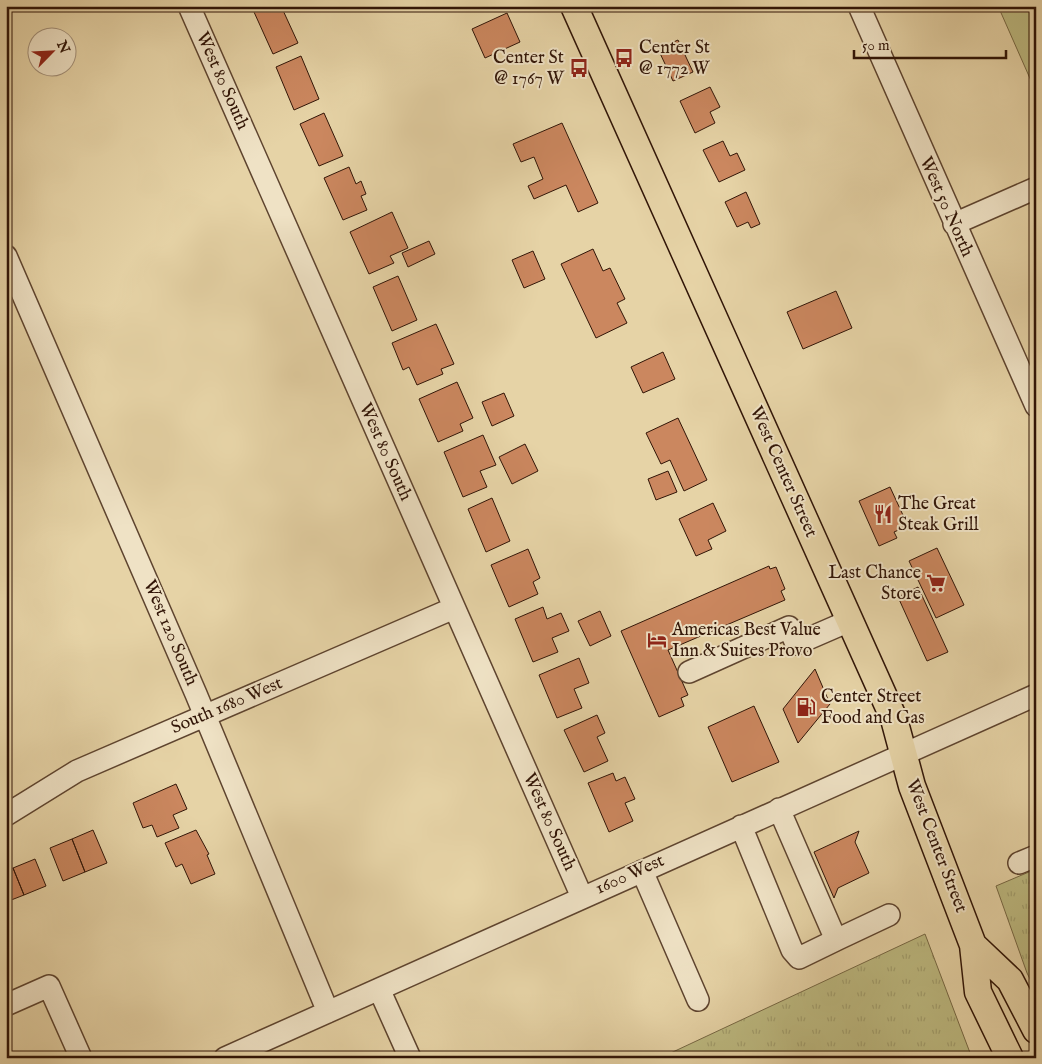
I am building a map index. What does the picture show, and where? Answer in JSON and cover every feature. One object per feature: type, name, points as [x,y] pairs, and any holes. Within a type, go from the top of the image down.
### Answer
[{"type":"main road","name":"West Center Street","points":[[574,6],[894,719],[912,786],[973,945],[978,992],[989,1019],[1010,1058]]},
{"type":"main road","name":"West Center Street","points":[[973,945],[1010,980],[1036,1030]]},
{"type":"main road","points":[[989,1019],[1000,1058]]},
{"type":"street","name":"West 80 South","points":[[189,6],[582,897]]},
{"type":"street","name":"West 50 North","points":[[859,6],[1036,406]]},
{"type":"street","points":[[954,224],[1036,188]]},
{"type":"street","name":"West 120 South","points":[[6,256],[205,715],[328,1012]]},
{"type":"street","name":"South 1680 West","points":[[6,815],[77,771],[454,608]]},
{"type":"street","points":[[689,672],[789,627],[796,644],[849,621]]},
{"type":"street","name":"1600 West","points":[[225,1058],[902,753],[1036,695]]},
{"type":"street","points":[[778,809],[836,940]]},
{"type":"street","points":[[741,826],[792,950],[799,958],[889,916]]},
{"type":"street","points":[[642,871],[698,1000]]},
{"type":"street","points":[[6,1005],[49,986],[80,1058]]},
{"type":"street","points":[[379,989],[410,1058]]},
{"type":"green space","points":[[998,6],[1036,6],[1036,92]]},
{"type":"green space","points":[[1036,869],[1036,991],[1027,973],[996,886]]},
{"type":"green space","points":[[925,934],[972,1058],[660,1058]]},
{"type":"building","points":[[266,6],[281,6],[298,43],[273,54],[254,12]]},
{"type":"building","points":[[507,13],[520,42],[485,58],[472,29]]},
{"type":"building","points":[[678,40],[693,72],[673,81],[658,49]]},
{"type":"building","points":[[301,56],[319,99],[294,110],[276,67]]},
{"type":"building","points":[[710,87],[720,107],[710,112],[715,123],[695,133],[680,101]]},
{"type":"building","points":[[324,113],[343,156],[319,166],[300,124]]},
{"type":"building","points":[[562,123],[598,203],[578,212],[566,185],[534,199],[528,186],[543,179],[534,157],[521,162],[513,144]]},
{"type":"building","points":[[723,141],[730,156],[737,153],[745,170],[719,182],[703,150]]},
{"type":"building","points":[[349,167],[356,184],[361,181],[366,194],[361,196],[367,210],[343,220],[324,178]]},
{"type":"building","points":[[746,192],[760,224],[751,228],[748,222],[737,227],[725,202]]},
{"type":"building","points":[[392,212],[408,248],[390,256],[394,263],[369,274],[350,232]]},
{"type":"building","points":[[429,241],[435,254],[408,267],[402,253]]},
{"type":"building","points":[[593,249],[603,271],[610,268],[625,299],[617,303],[627,323],[596,338],[561,264]]},
{"type":"building","points":[[533,251],[545,279],[524,288],[512,260]]},
{"type":"building","points":[[398,276],[417,320],[392,331],[373,287]]},
{"type":"building","points":[[836,291],[852,328],[803,349],[787,312]]},
{"type":"building","points":[[436,324],[454,364],[441,369],[443,374],[417,385],[409,367],[403,370],[392,343]]},
{"type":"building","points":[[663,352],[675,379],[643,393],[631,367]]},
{"type":"building","points":[[457,382],[473,418],[460,424],[463,431],[438,442],[419,399]]},
{"type":"building","points":[[504,393],[514,416],[492,426],[482,402]]},
{"type":"building","points":[[678,418],[707,480],[684,491],[670,460],[661,464],[646,433]]},
{"type":"building","points":[[483,435],[496,465],[480,471],[487,487],[463,497],[444,452]]},
{"type":"building","points":[[525,444],[538,471],[512,484],[499,457]]},
{"type":"building","points":[[668,471],[677,492],[656,500],[648,479]]},
{"type":"building","name":"The Great Steak Grill","points":[[890,487],[908,526],[894,532],[897,538],[879,546],[859,501]]},
{"type":"building","points":[[492,498],[510,541],[486,552],[468,509]]},
{"type":"building","points":[[713,503],[726,531],[708,540],[712,549],[696,556],[679,519]]},
{"type":"building","name":"Last Chance Store","points":[[937,548],[964,605],[936,618],[909,561]]},
{"type":"building","points":[[528,549],[540,578],[533,582],[538,594],[509,607],[491,565]]},
{"type":"building","name":"Americas Best Value Inn & Suites Provo","points":[[769,566],[770,569],[776,567],[785,589],[781,591],[785,600],[668,650],[688,695],[681,698],[684,706],[659,717],[621,631]]},
{"type":"building","name":"Last Chance Store","points":[[918,587],[948,652],[927,661],[898,597]]},
{"type":"building","points":[[543,607],[547,619],[561,613],[569,631],[552,638],[558,652],[533,662],[515,619]]},
{"type":"building","points":[[600,611],[611,636],[590,646],[578,621]]},
{"type":"building","points":[[579,658],[589,683],[574,689],[582,708],[557,718],[539,675]]},
{"type":"building","name":"Center Street Food and Gas","points":[[815,669],[830,704],[798,743],[783,709]]},
{"type":"building","points":[[754,706],[779,762],[732,782],[708,727]]},
{"type":"building","points":[[597,715],[605,733],[597,737],[608,761],[584,772],[564,730]]},
{"type":"building","points":[[613,773],[616,781],[625,777],[635,799],[625,803],[633,821],[609,832],[588,783]]},
{"type":"building","points":[[176,784],[187,809],[173,815],[179,828],[157,837],[152,825],[143,828],[133,803]]},
{"type":"building","points":[[93,830],[107,863],[85,872],[72,839]]},
{"type":"building","points":[[196,830],[209,854],[207,855],[215,874],[191,884],[182,864],[176,867],[165,843]]},
{"type":"building","points":[[859,831],[855,842],[869,873],[838,888],[834,898],[814,852]]},
{"type":"building","points":[[72,839],[85,872],[63,881],[50,848]]},
{"type":"building","points":[[35,859],[46,886],[24,895],[13,868]]},
{"type":"building","points":[[13,868],[24,895],[6,902],[6,871]]},
{"type":"place","name":"Center St @ 1772 W","points":[[624,58]]},
{"type":"place","name":"Center St @ 1767 W","points":[[579,68]]},
{"type":"place","name":"The Great Steak Grill","points":[[883,514]]},
{"type":"place","name":"Last Chance Store","points":[[936,583]]},
{"type":"place","name":"Americas Best Value Inn & Suites Provo","points":[[657,640]]},
{"type":"place","name":"Center Street Food and Gas","points":[[806,707]]}]
